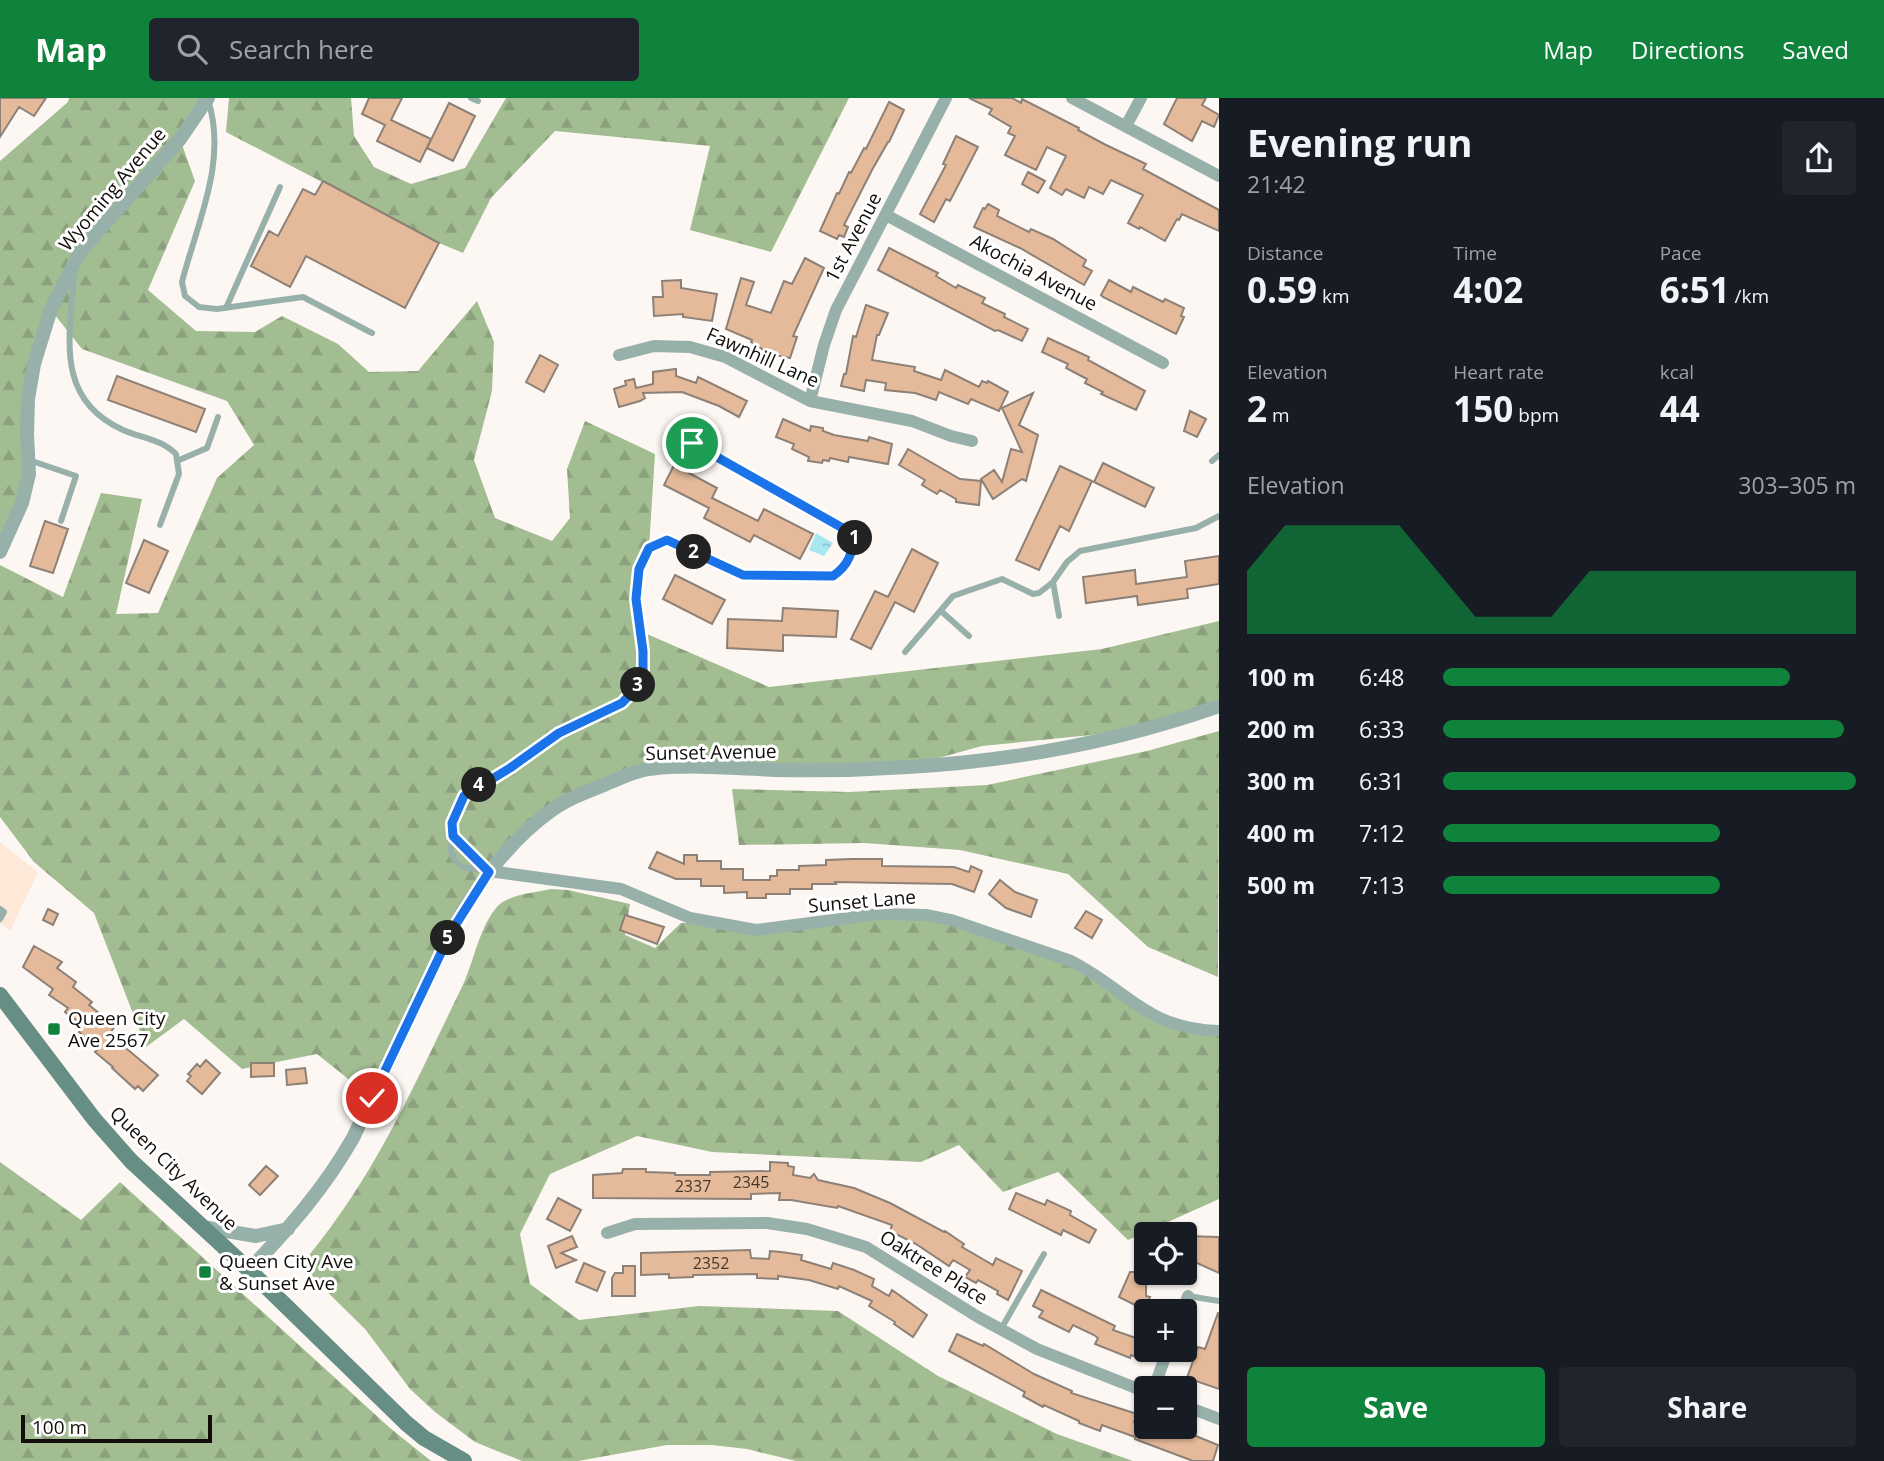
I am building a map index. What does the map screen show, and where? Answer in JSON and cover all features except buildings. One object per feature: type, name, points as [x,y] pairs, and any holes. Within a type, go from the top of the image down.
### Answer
[{"type":"main road","name":"Queen City Avenue","points":[[0,995],[94,1119],[131,1161],[249,1270],[405,1423],[424,1438],[464,1461]]},
{"type":"street","name":"Wyoming Avenue","points":[[0,552],[22,503],[29,474],[28,411],[34,364],[51,309],[80,252],[180,139],[208,98]]},
{"type":"street","name":"1st Avenue","points":[[810,401],[836,310],[946,98]]},
{"type":"street","points":[[1072,98],[1219,176]]},
{"type":"street","points":[[1126,126],[1141,98]]},
{"type":"street","name":"Akochia Avenue","points":[[886,215],[1163,363]]},
{"type":"street","name":"Fawnhill Lane","points":[[619,355],[654,346],[690,346],[725,358],[810,401],[912,421],[972,441]]},
{"type":"street","name":"Sunset Avenue","points":[[249,1270],[316,1197],[353,1138],[451,932],[489,872],[517,839],[552,809],[647,769],[726,767],[843,770],[975,763],[1057,750],[1141,730],[1219,706]]},
{"type":"street","name":"Sunset Lane","points":[[489,872],[621,889],[690,918],[756,930],[879,914],[927,915],[951,920],[1071,961],[1085,968],[1148,1014],[1164,1021],[1191,1029],[1219,1031]]},
{"type":"street","name":"Oaktree Place","points":[[607,1233],[635,1224],[767,1223],[807,1229],[866,1247],[1037,1349],[1134,1387]]},
{"type":"street","points":[[203,1227],[256,1236],[290,1228]]},
{"type":"street","points":[[1197,1411],[1219,1419]]},
{"type":"lane","points":[[208,98],[216,135],[210,184],[182,282],[185,296],[199,307],[217,309],[303,297],[372,333]]},
{"type":"lane","points":[[226,308],[280,187]]},
{"type":"lane","points":[[74,262],[69,358],[81,396],[104,420],[170,447],[176,454],[179,474],[160,525]]},
{"type":"lane","points":[[177,461],[207,448],[218,417]]},
{"type":"lane","points":[[489,872],[462,867],[451,851],[452,823],[464,796],[559,733],[622,703],[637,687],[643,670],[643,651],[636,599],[639,569],[649,548],[667,540],[743,575],[833,576],[844,568],[852,554],[855,535],[692,443]]},
{"type":"lane","points":[[1212,461],[1219,455]]},
{"type":"lane","points":[[29,460],[76,476],[61,521]]},
{"type":"lane","points":[[905,652],[953,596],[1002,579],[1033,594],[1039,593],[1053,582],[1067,562],[1080,551],[1196,528],[1219,516]]},
{"type":"lane","points":[[1053,582],[1059,616]]},
{"type":"lane","points":[[941,611],[969,636]]},
{"type":"lane","points":[[453,836],[489,872]]},
{"type":"lane","points":[[0,909],[4,912],[0,919]]},
{"type":"lane","points":[[1001,1329],[1044,1254]]},
{"type":"lane","points":[[1188,1296],[1219,1301]]},
{"type":"shaded area","points":[[0,842],[38,872],[10,931],[0,923]]},
{"type":"green space","points":[[69,98],[208,98],[180,139],[195,181],[148,290],[196,331],[255,332],[282,316],[338,344],[369,372],[418,371],[477,301],[494,342],[492,391],[474,460],[495,518],[552,541],[570,518],[567,469],[585,421],[655,454],[649,548],[639,569],[636,599],[640,631],[769,687],[1102,649],[1219,621],[1219,706],[1141,730],[982,746],[906,767],[647,769],[552,809],[489,871],[372,1098],[317,1054],[242,1069],[184,1019],[146,1047],[94,913],[34,862],[0,817],[0,565],[63,597],[101,493],[142,499],[116,614],[158,613],[217,478],[254,445],[227,401],[82,349],[51,310],[34,364],[29,460],[0,552],[0,161],[68,102]]},
{"type":"green space","points":[[229,98],[351,98],[354,136],[374,167],[411,184],[465,168],[506,98],[849,98],[771,252],[690,230],[710,146],[555,131],[491,198],[463,253],[226,132]]},
{"type":"green space","points":[[1219,731],[1218,977],[1148,947],[1068,874],[960,850],[864,843],[739,845],[732,789],[849,792],[987,785],[1147,751]]},
{"type":"green space","points":[[551,889],[568,890],[630,904],[625,935],[655,948],[681,923],[714,923],[756,930],[927,915],[1071,961],[1148,1014],[1219,1031],[1219,1199],[1168,1222],[1134,1222],[1134,1237],[1128,1240],[1058,1172],[1003,1192],[959,1145],[921,1162],[712,1152],[637,1136],[550,1174],[520,1234],[530,1284],[579,1320],[699,1306],[838,1311],[938,1376],[1057,1434],[1133,1461],[796,1461],[747,1449],[712,1445],[667,1445],[578,1461],[522,1461],[475,1442],[410,1389],[365,1329],[310,1275],[310,1254],[355,1192],[393,1127],[465,981],[490,917],[501,903],[521,895]]},
{"type":"green space","points":[[0,1162],[81,1220],[120,1182],[390,1428],[431,1461],[0,1461]]},
{"type":"water","points":[[816,533],[833,543],[824,556],[809,550]]},
{"type":"place","name":"Queen City Ave 2567","points":[[54,1029]]},
{"type":"place","name":"Queen City Ave & Sunset Ave","points":[[205,1272]]},
{"type":"route","points":[[372,1098],[451,932],[489,872],[463,843],[453,836],[452,823],[464,796],[559,733],[622,703],[637,687],[643,670],[643,651],[636,599],[639,569],[649,548],[667,540],[743,575],[833,576],[844,568],[852,554],[855,535],[692,443]]}]
